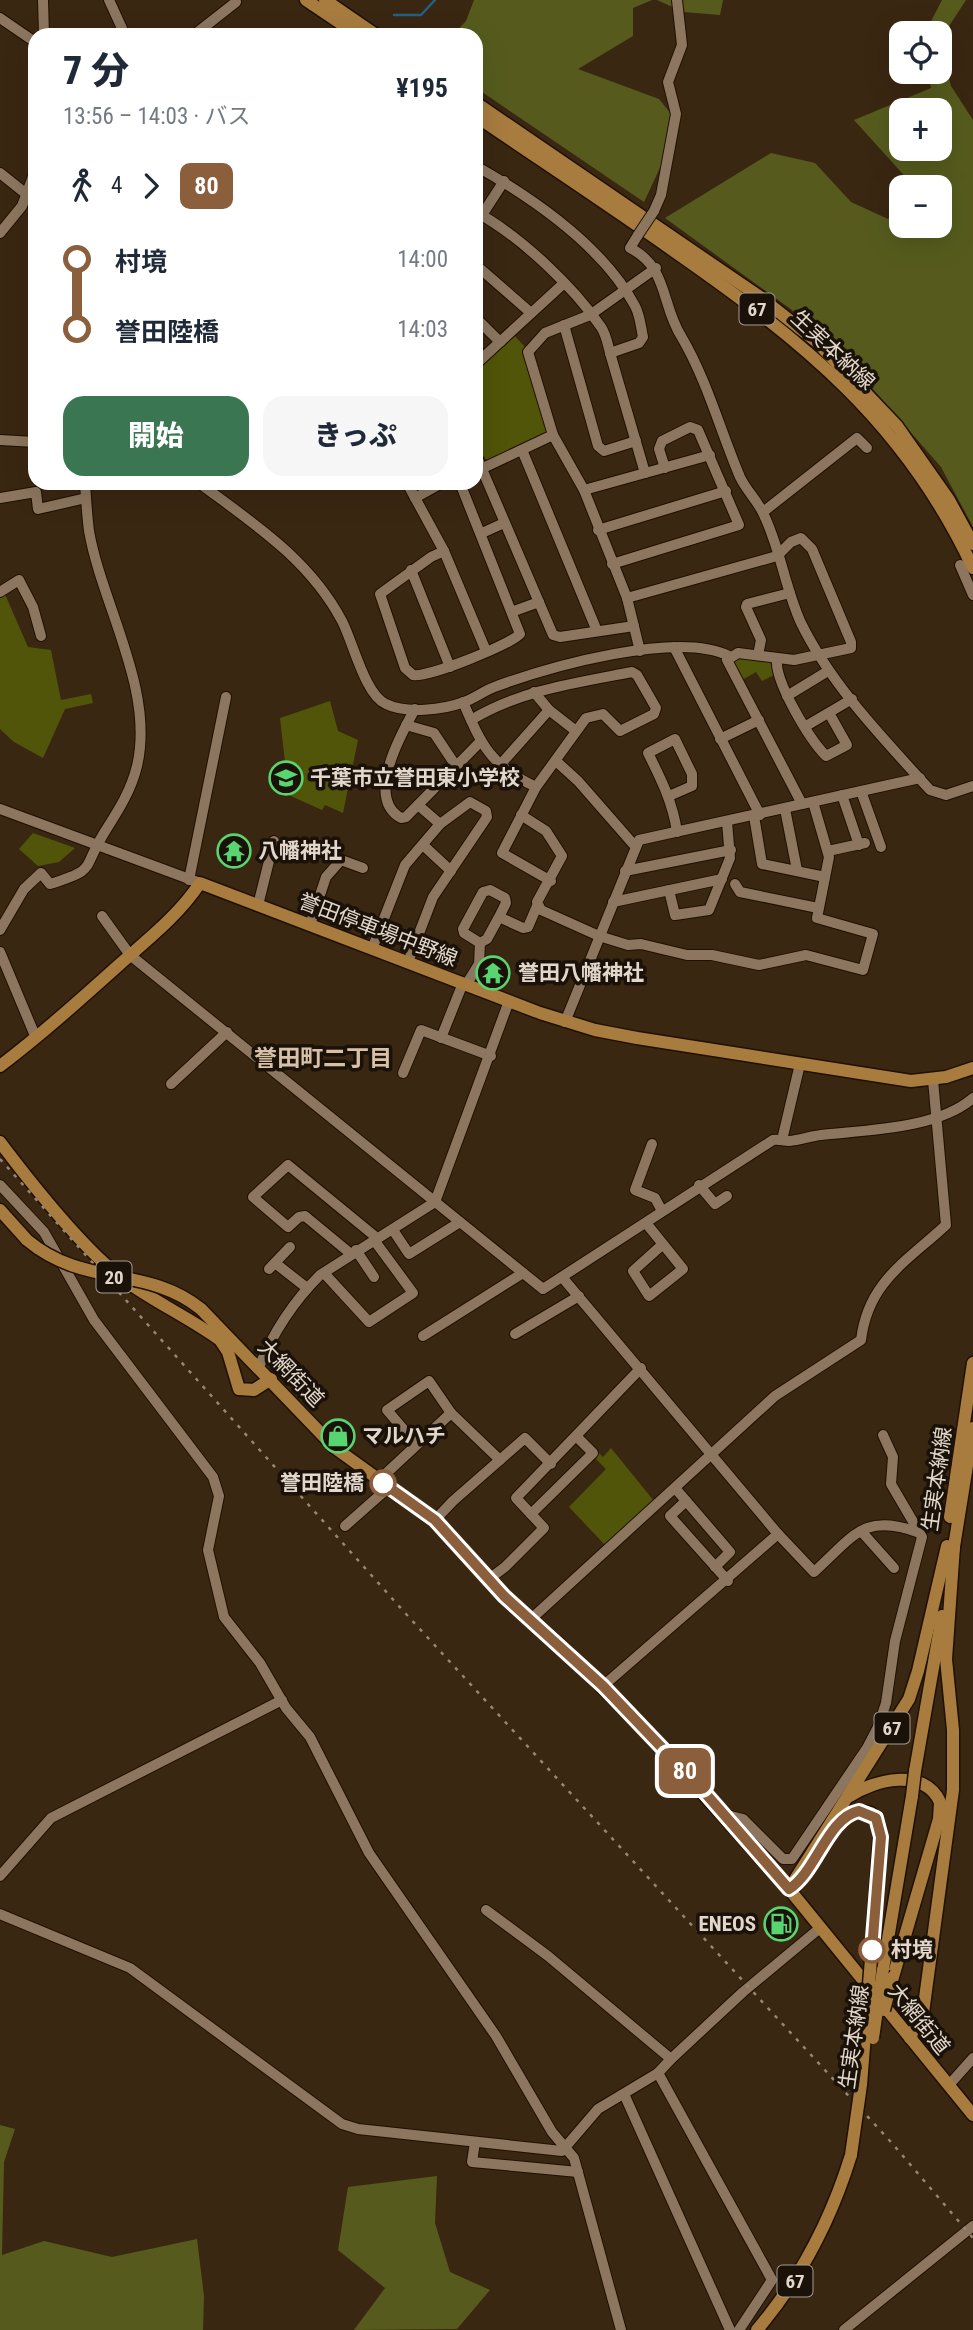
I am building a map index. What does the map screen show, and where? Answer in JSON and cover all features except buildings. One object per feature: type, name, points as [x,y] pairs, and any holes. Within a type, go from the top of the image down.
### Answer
[{"type":"main road","points":[[306,0],[348,28]]},
{"type":"main road","points":[[325,0],[366,28]]},
{"type":"main road","name":"生実本納線","points":[[483,108],[760,297],[817,342],[881,407],[905,436],[949,500],[973,544]]},
{"type":"main road","name":"生実本納線","points":[[483,121],[755,308],[828,368],[867,408],[903,451],[947,519],[966,567]]},
{"type":"main road","points":[[0,1066],[36,1038],[183,907],[195,881]]},
{"type":"main road","name":"誉田停車場中野線","points":[[195,881],[565,1022],[637,1038],[911,1081],[933,1080],[973,1068]]},
{"type":"main road","points":[[0,1142],[28,1179],[111,1269],[220,1340],[228,1352],[239,1389],[254,1390],[271,1380]]},
{"type":"main road","name":"大網街道","points":[[0,1210],[27,1240],[71,1268],[158,1285],[182,1295],[259,1367],[335,1447],[435,1520],[530,1620],[603,1686],[723,1814],[789,1889],[973,2115]]},
{"type":"main road","name":"生実本納線","points":[[757,2330],[795,2280],[825,2225],[851,2155],[888,1973],[915,1771],[950,1546],[973,1363]]},
{"type":"main road","name":"生実本納線","points":[[950,1546],[973,1428]]},
{"type":"main road","name":"67","points":[[789,1889],[909,1699],[950,1546]]},
{"type":"main road","name":"67","points":[[910,2038],[923,2013],[953,1790],[953,1730],[946,1660],[950,1546]]},
{"type":"main road","name":"67","points":[[847,1798],[877,1781],[894,1780],[926,1786],[940,1802],[939,1819],[888,1973]]},
{"type":"main road","points":[[789,1889],[802,1881],[840,1821],[853,1812],[871,1814],[878,1823],[881,1837],[861,2085],[851,2155]]},
{"type":"street","points":[[43,0],[44,28]]},
{"type":"street","points":[[108,0],[122,28]]},
{"type":"street","points":[[677,0],[682,45],[668,82],[676,114],[661,195],[630,248],[642,254],[656,268],[675,324],[707,386],[710,405],[741,478],[763,512],[801,621],[828,671],[930,790],[941,795],[973,786]]},
{"type":"street","points":[[203,28],[236,2]]},
{"type":"street","points":[[0,18],[28,37]]},
{"type":"street","points":[[483,170],[504,181],[565,225],[636,308],[643,337],[639,343],[610,353]]},
{"type":"street","points":[[0,173],[28,196]]},
{"type":"street","points":[[483,209],[504,181]]},
{"type":"street","points":[[0,233],[28,203]]},
{"type":"street","points":[[0,217],[9,225]]},
{"type":"street","points":[[483,217],[517,240],[563,284],[602,329],[645,473]]},
{"type":"street","points":[[640,651],[627,598],[584,490],[553,435],[528,352],[545,333],[590,315],[656,268]]},
{"type":"street","points":[[483,271],[531,313]]},
{"type":"street","points":[[483,358],[563,284]]},
{"type":"street","points":[[483,325],[500,342]]},
{"type":"street","points":[[564,326],[598,446],[604,450],[636,441]]},
{"type":"street","points":[[612,564],[736,528],[739,522],[698,430],[690,427],[659,444],[664,468]]},
{"type":"street","points":[[553,435],[483,468],[538,602],[556,637],[634,626]]},
{"type":"street","points":[[763,512],[857,438],[867,448]]},
{"type":"street","points":[[0,440],[28,442]]},
{"type":"street","points":[[522,450],[597,631]]},
{"type":"street","points":[[584,490],[710,455]]},
{"type":"street","points":[[0,930],[24,889],[41,873],[50,884],[80,874],[90,864],[98,845],[122,807],[137,765],[138,702],[89,532],[85,490]]},
{"type":"street","points":[[208,490],[275,541],[310,572],[342,621],[373,693],[386,704],[415,709],[440,708],[463,702],[521,678],[585,659],[640,651],[674,647],[718,651],[729,656],[758,655],[777,659],[819,656],[850,648],[851,642],[812,550],[801,538],[791,542],[777,556],[627,598]]},
{"type":"street","points":[[411,490],[444,551],[486,651]]},
{"type":"street","points":[[415,498],[429,490]]},
{"type":"street","points":[[444,551],[411,570],[380,594],[405,668],[419,676],[450,667],[520,634],[514,611],[463,490]]},
{"type":"street","points":[[598,530],[726,491]]},
{"type":"street","points":[[0,498],[36,492],[38,509],[86,498]]},
{"type":"street","points":[[482,533],[505,523]]},
{"type":"street","points":[[966,567],[973,595]]},
{"type":"street","points":[[411,570],[450,667]]},
{"type":"street","points":[[0,592],[19,580],[33,607],[41,636]]},
{"type":"street","points":[[758,655],[761,640],[747,604],[790,593]]},
{"type":"street","points":[[514,611],[538,602]]},
{"type":"street","points":[[674,647],[757,815],[761,864],[825,877]]},
{"type":"street","points":[[729,656],[729,664],[802,804]]},
{"type":"street","points":[[777,659],[776,667],[788,696],[825,756],[847,744],[829,713]]},
{"type":"street","points":[[788,696],[828,671]]},
{"type":"street","points":[[471,720],[501,702],[534,692],[632,672],[637,675],[656,708],[654,714],[620,731],[603,714],[586,718],[536,787],[520,814],[503,855],[551,881]]},
{"type":"street","points":[[534,692],[549,710],[576,731]]},
{"type":"street","points":[[0,809],[195,881],[226,697]]},
{"type":"street","points":[[806,726],[852,699]]},
{"type":"street","points":[[463,702],[480,742],[514,777],[536,787]]},
{"type":"street","points":[[415,709],[387,770],[387,801],[401,818],[406,817],[480,742]]},
{"type":"street","points":[[500,765],[549,710]]},
{"type":"street","points":[[720,739],[759,720]]},
{"type":"street","points":[[406,725],[434,733],[456,766]]},
{"type":"street","points":[[669,796],[692,786],[692,774],[675,739],[648,753],[674,807],[677,832]]},
{"type":"street","points":[[556,761],[578,781],[634,845]]},
{"type":"street","points":[[565,1022],[634,845],[642,838],[727,822],[920,778]]},
{"type":"street","points":[[861,791],[881,847]]},
{"type":"street","points":[[828,851],[862,844],[842,795]]},
{"type":"street","points":[[372,948],[400,874],[440,824],[470,802],[486,811],[486,817],[433,897],[408,962]]},
{"type":"street","points":[[537,906],[599,936],[628,945],[641,944],[687,955],[712,955],[758,965],[806,955],[863,970],[873,934],[817,918],[830,857],[813,802]]},
{"type":"street","points":[[418,805],[440,824]]},
{"type":"street","points":[[785,808],[797,870]]},
{"type":"street","points":[[499,918],[523,928],[528,927],[562,856],[546,831],[520,814]]},
{"type":"street","points":[[669,890],[675,915],[709,910],[731,850],[727,822]]},
{"type":"street","points":[[258,905],[274,841]]},
{"type":"street","points":[[423,845],[451,870]]},
{"type":"street","points":[[625,871],[731,850]]},
{"type":"street","points":[[310,925],[326,877],[341,860],[363,868]]},
{"type":"street","points":[[613,902],[722,879]]},
{"type":"street","points":[[735,884],[740,892],[818,908]]},
{"type":"street","points":[[490,890],[505,898],[506,903],[487,939],[480,943],[464,933],[463,929],[483,892],[490,890]]},
{"type":"street","points":[[102,916],[130,955],[543,1289],[646,1223],[699,1185],[773,1140],[853,1134],[936,1120],[963,1107],[973,1098]]},
{"type":"street","points":[[441,1038],[464,984],[479,964],[480,943]]},
{"type":"street","points":[[0,952],[36,1038]]},
{"type":"street","points":[[259,1367],[270,1342],[307,1288],[354,1252],[435,1202],[491,1056],[509,1001]]},
{"type":"street","points":[[403,1073],[421,1030],[491,1056]]},
{"type":"street","points":[[171,1084],[227,1032]]},
{"type":"street","points":[[782,1140],[800,1064]]},
{"type":"street","points":[[530,1620],[796,1380],[861,1340],[867,1309],[878,1288],[946,1225],[945,1184],[933,1080]]},
{"type":"street","points":[[652,1144],[635,1190],[655,1198],[662,1211]]},
{"type":"street","points":[[324,1273],[369,1322],[414,1293],[375,1239],[288,1165],[253,1197],[288,1227],[299,1217],[305,1216],[354,1252],[374,1277]]},
{"type":"street","points":[[0,1185],[44,1232],[94,1320],[213,1476],[219,1496],[208,1550],[220,1605],[230,1627],[260,1663],[282,1700],[323,1757],[369,1853],[496,2036],[552,2132],[567,2147],[578,2172],[621,2330]]},
{"type":"street","points":[[699,1185],[715,1204],[727,1196]]},
{"type":"street","points":[[393,1230],[409,1254],[460,1222]]},
{"type":"street","points":[[646,1223],[663,1244],[683,1269],[649,1296],[632,1271],[663,1244]]},
{"type":"street","points":[[290,1247],[272,1266],[307,1288]]},
{"type":"street","points":[[423,1336],[523,1273]]},
{"type":"street","points":[[562,1277],[778,1534],[814,1572],[861,1531],[884,1523],[920,1533]]},
{"type":"street","points":[[515,1334],[579,1296]]},
{"type":"street","points":[[489,1579],[544,1528],[516,1498],[641,1368]]},
{"type":"street","points":[[416,1444],[387,1410],[429,1381],[451,1412],[499,1460]]},
{"type":"street","points":[[345,1526],[416,1444],[451,1412]]},
{"type":"street","points":[[723,1814],[743,1819],[783,1859],[792,1859],[878,1727],[886,1703],[895,1641],[922,1537],[891,1484],[895,1455],[883,1435]]},
{"type":"street","points":[[531,1514],[593,1453],[577,1437]]},
{"type":"street","points":[[435,1520],[525,1438],[551,1464]]},
{"type":"street","points":[[675,1488],[730,1552],[715,1567]]},
{"type":"street","points":[[686,1501],[670,1516],[728,1581]]},
{"type":"street","points":[[861,1531],[894,1568]]},
{"type":"street","points":[[603,1686],[728,1581],[778,1534]]},
{"type":"street","points":[[0,1876],[51,1818],[282,1700]]},
{"type":"street","points":[[486,1910],[548,1956],[671,2059]]},
{"type":"street","points":[[0,1914],[130,1968],[342,2124],[358,2129],[562,2151],[598,2109],[658,2073],[743,1992],[820,1928]]},
{"type":"street","points":[[948,2085],[973,2058]]},
{"type":"street","points":[[658,2073],[772,2280],[739,2330]]},
{"type":"street","points":[[624,2094],[730,2330]]},
{"type":"street","points":[[475,2142],[472,2162],[578,2172]]},
{"type":"street","points":[[845,2330],[973,2226]]},
{"type":"shaded area","points":[[514,335],[525,347],[549,429],[547,434],[487,461],[483,456],[483,363]]},
{"type":"shaded area","points":[[4,592],[28,647],[51,650],[61,700],[91,694],[93,703],[65,709],[43,758],[14,742],[0,729],[0,595]]},
{"type":"shaded area","points":[[742,656],[774,661],[776,674],[762,681],[756,672],[742,680],[732,661]]},
{"type":"shaded area","points":[[330,701],[338,731],[358,740],[343,813],[325,805],[322,810],[273,788],[285,762],[280,718]]},
{"type":"shaded area","points":[[33,833],[75,848],[59,862],[38,866],[19,849]]},
{"type":"shaded area","points":[[611,1448],[654,1501],[606,1546],[569,1507],[606,1469],[594,1457],[598,1452],[603,1457]]},
{"type":"green space","points":[[474,0],[652,0],[633,8],[633,36],[578,69],[659,99],[680,125],[644,202],[483,93],[483,28],[460,28],[466,21]]},
{"type":"green space","points":[[657,0],[723,0],[720,15],[684,12]]},
{"type":"green space","points":[[942,0],[966,0],[952,22],[931,21]]},
{"type":"green space","points":[[930,84],[950,84],[973,120],[973,527],[941,467],[871,387],[792,310],[665,218],[771,153],[815,163],[851,202],[889,218],[889,238],[952,238],[952,175],[904,175],[891,161],[952,161],[952,98],[907,98],[931,88]]},
{"type":"green space","points":[[889,105],[889,159],[854,120]]},
{"type":"green space","points":[[0,2125],[15,2129],[4,2162],[2,2255],[44,2241],[112,2257],[197,2239],[204,2296],[203,2330],[0,2330]]},
{"type":"green space","points":[[437,2176],[435,2223],[450,2272],[490,2290],[457,2329],[354,2330],[385,2288],[338,2250],[348,2187]]},
{"type":"waterway","points":[[394,15],[421,15],[435,0]]},
{"type":"railway","points":[[0,1159],[406,1614],[891,2142],[973,2238]]},
{"type":"bus line","name":"80","points":[[383,1483],[435,1520],[504,1596],[603,1686],[706,1794],[789,1889],[802,1881],[835,1828],[846,1816],[859,1811],[876,1818],[881,1837],[872,1950]]},
{"type":"place","name":"千葉市立誉田東小学校","points":[[286,778]]},
{"type":"place","name":"八幡神社","points":[[234,851]]},
{"type":"place","name":"誉田八幡神社","points":[[493,973]]},
{"type":"place","name":"マルハチ","points":[[338,1436]]},
{"type":"place","name":"誉田陸橋","points":[[383,1483]]},
{"type":"place","name":"ENEOS","points":[[781,1924]]},
{"type":"place","name":"村境","points":[[872,1950]]},
{"type":"district","name":"誉田町二丁目","points":[[323,1058]]}]
